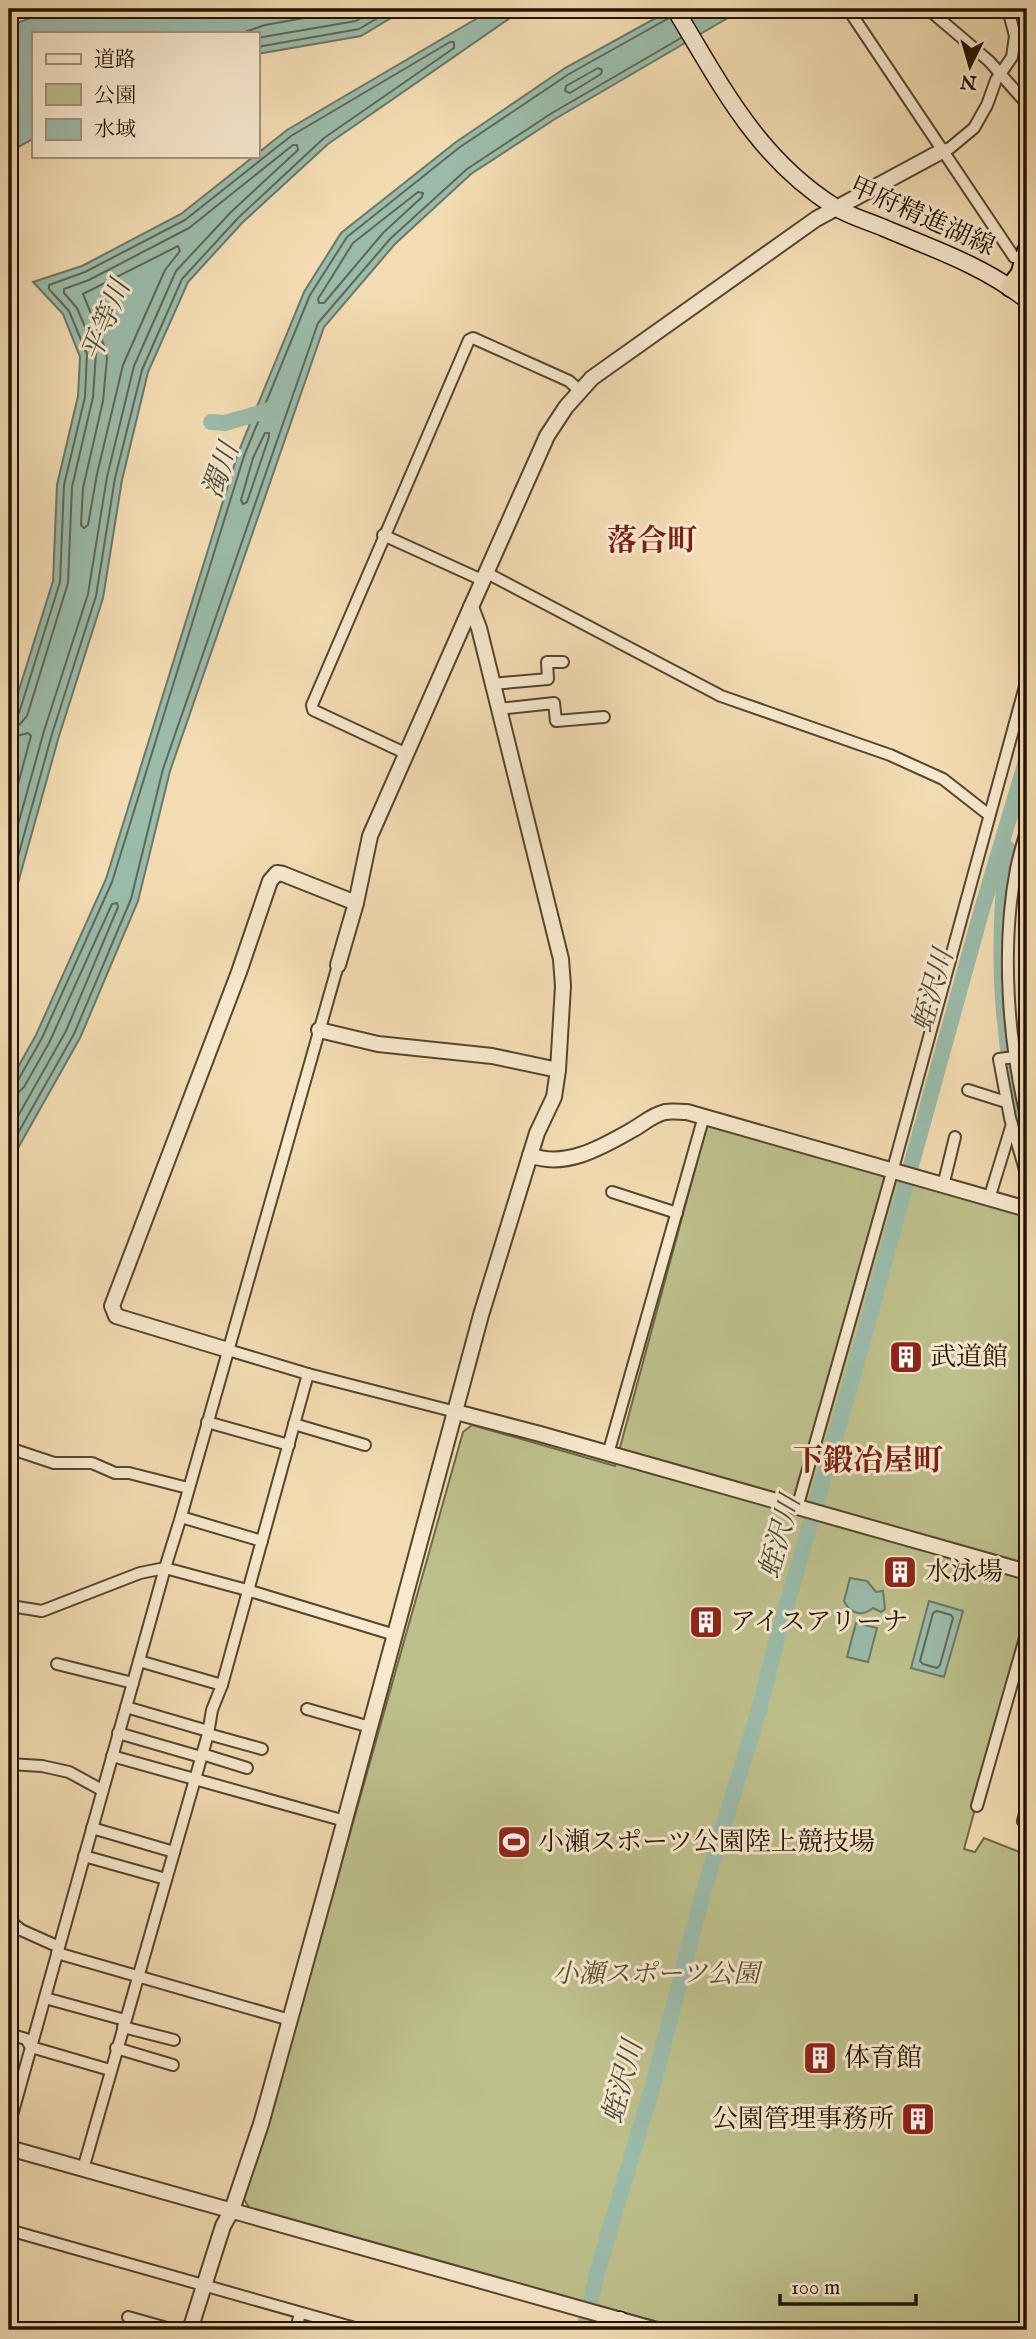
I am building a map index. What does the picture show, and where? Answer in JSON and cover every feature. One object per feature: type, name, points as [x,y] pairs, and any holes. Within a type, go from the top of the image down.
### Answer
[{"type":"highway","points":[[1011,288],[1021,274],[1021,254]]},
{"type":"main road","name":"甲府精進湖線","points":[[675,9],[741,116],[766,150],[801,182],[836,208],[971,264],[995,276],[1027,300]]},
{"type":"street","points":[[848,9],[942,151],[1021,254]]},
{"type":"street","points":[[928,9],[1001,73],[1027,104]]},
{"type":"street","points":[[9,2126],[111,1756],[306,1083],[318,1030],[356,903],[370,836],[547,436],[566,407],[592,378],[816,219],[950,148],[974,128],[987,105],[996,80],[1015,50],[1015,36],[1008,9]]},
{"type":"street","points":[[407,754],[313,710],[312,705],[468,340],[473,338],[569,381],[580,391]]},
{"type":"street","points":[[383,535],[484,576],[720,696],[890,755],[943,779],[989,815]]},
{"type":"street","points":[[190,2330],[223,2226],[232,2210],[261,2123],[481,1315],[537,1133],[554,1097],[563,986],[561,959],[479,628],[471,607]]},
{"type":"street","points":[[492,684],[548,679],[547,662],[563,663]]},
{"type":"street","points":[[800,1508],[895,1172],[989,815],[1025,699],[1027,679]]},
{"type":"street","points":[[498,709],[554,703],[556,721],[604,717]]},
{"type":"street","points":[[1027,828],[1016,868],[1009,945],[1015,1057],[1027,1120]]},
{"type":"street","points":[[356,903],[282,874],[277,873],[270,881],[239,972],[112,1306],[116,1316],[308,1374],[540,1434],[1027,1572]]},
{"type":"street","points":[[318,1030],[378,1044],[492,1056],[558,1070]]},
{"type":"street","points":[[1015,1057],[999,1059],[1006,1102],[1027,1177]]},
{"type":"street","points":[[968,1090],[1006,1102]]},
{"type":"street","points":[[530,1155],[555,1161],[577,1156],[664,1112],[687,1112],[1027,1209]]},
{"type":"street","points":[[608,1454],[704,1116]]},
{"type":"street","points":[[989,1199],[1012,1124]]},
{"type":"street","points":[[943,1186],[955,1137]]},
{"type":"street","points":[[612,1192],[677,1213]]},
{"type":"street","points":[[83,2169],[308,1374]]},
{"type":"street","points":[[207,1422],[289,1445]]},
{"type":"street","points":[[294,1424],[365,1444]]},
{"type":"street","points":[[9,1448],[54,1463],[92,1463],[115,1473],[129,1473],[188,1488]]},
{"type":"street","points":[[181,1517],[262,1541]]},
{"type":"street","points":[[9,1603],[42,1611],[140,1573],[165,1567],[396,1635]]},
{"type":"street","points":[[977,1806],[1027,1631]]},
{"type":"street","points":[[139,1661],[222,1685]]},
{"type":"street","points":[[57,1664],[133,1683]]},
{"type":"street","points":[[126,1707],[262,1749]]},
{"type":"street","points":[[307,1709],[370,1727]]},
{"type":"street","points":[[118,1733],[247,1768]]},
{"type":"street","points":[[111,1756],[345,1821]]},
{"type":"street","points":[[9,1764],[42,1766],[69,1772],[102,1790]]},
{"type":"street","points":[[1027,1807],[1023,1821],[1027,1822]]},
{"type":"street","points":[[92,1828],[174,1852]]},
{"type":"street","points":[[84,1856],[166,1879]]},
{"type":"street","points":[[9,1920],[58,1950],[290,2020]]},
{"type":"street","points":[[45,1998],[174,2040]]},
{"type":"street","points":[[9,2035],[26,2039],[31,2047],[110,2070]]},
{"type":"street","points":[[116,2048],[173,2065]]},
{"type":"street","points":[[9,2148],[577,2308],[597,2314],[617,2325],[656,2330]]},
{"type":"street","points":[[9,2231],[362,2330]]},
{"type":"street","points":[[296,2330],[300,2313]]},
{"type":"street","points":[[128,2317],[174,2330]]},
{"type":"green space","name":"小瀬スポーツ公園","points":[[707,1125],[1027,1209],[1027,1619],[964,1849],[975,1852],[984,1838],[1027,1855],[1027,2330],[687,2330],[250,2209],[244,2199],[270,2117],[463,1432],[472,1425],[615,1466]]},
{"type":"water","points":[[54,9],[406,9],[361,36],[259,54],[259,32],[32,32],[32,140],[9,152],[9,26]]},
{"type":"water","name":"平等川","points":[[493,9],[523,9],[328,144],[242,223],[188,282],[148,372],[122,480],[103,598],[59,736],[9,915],[9,722],[53,581],[57,485],[78,396],[80,357],[63,314],[33,282],[82,266],[181,214],[252,158],[259,158],[259,152],[287,130]]},
{"type":"water","points":[[672,9],[743,9],[555,119],[471,174],[395,244],[324,327],[170,771],[138,901],[80,1038],[9,1164],[9,1083],[36,1035],[106,879],[238,453],[304,292],[341,233],[456,142],[565,68]]},
{"type":"water","points":[[850,1578],[867,1581],[876,1592],[883,1591],[885,1609],[881,1612],[873,1608],[857,1613],[850,1609],[844,1601]]},
{"type":"water","points":[[929,1601],[963,1611],[944,1677],[911,1668]]},
{"type":"water","points":[[856,1623],[877,1628],[868,1662],[847,1657]]},
{"type":"waterway","points":[[211,422],[225,423],[273,409]]},
{"type":"waterway","name":"蛭沢川","points":[[584,2330],[598,2269],[653,2085],[702,1897],[759,1710],[980,916],[1027,758]]},
{"type":"waterway","points":[[1008,849],[1002,924],[1003,997],[1011,1070],[1027,1144]]},
{"type":"place","name":"武道館","points":[[906,1357]]},
{"type":"place","name":"水泳場","points":[[900,1572]]},
{"type":"place","name":"アイスアリーナ","points":[[706,1622]]},
{"type":"place","name":"小瀬スポーツ公園陸上競技場","points":[[514,1842]]},
{"type":"place","name":"体育館","points":[[820,2058]]},
{"type":"place","name":"公園管理事務所","points":[[918,2119]]},
{"type":"district","name":"落合町","points":[[652,542]]},
{"type":"district","name":"下鍛冶屋町","points":[[868,1462]]},
{"type":"water label","name":"濁川","points":[[222,471]]}]
